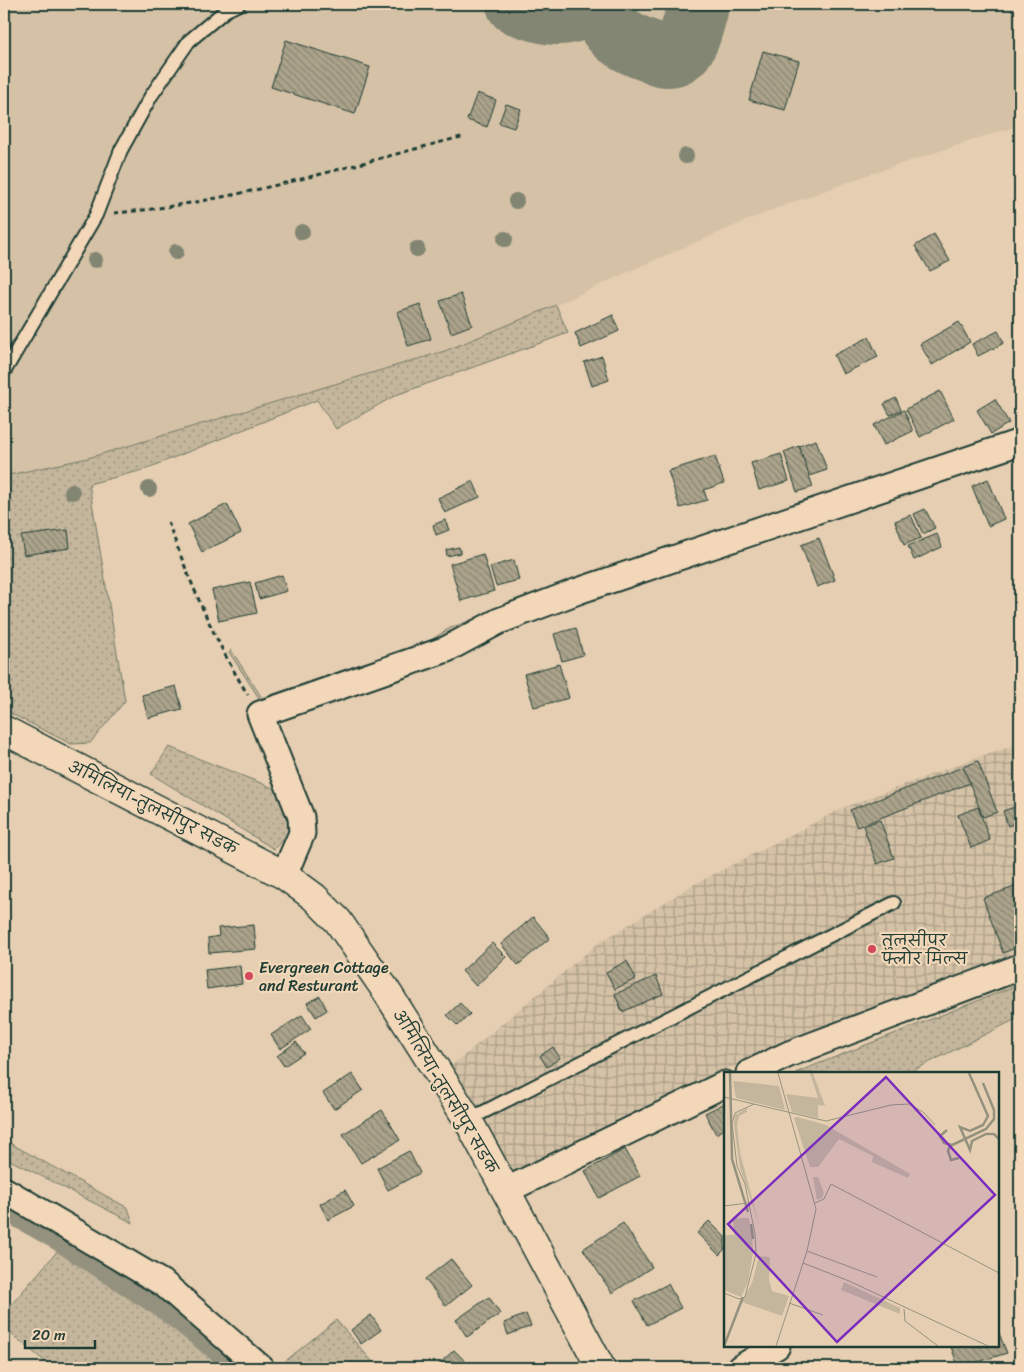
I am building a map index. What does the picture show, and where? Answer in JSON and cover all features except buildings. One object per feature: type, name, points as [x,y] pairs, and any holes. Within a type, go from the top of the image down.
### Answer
[{"type":"main road","name":"अमिलिया-तुलसीपुर सडक","points":[[4,730],[284,875],[314,897],[338,921],[385,989],[468,1120],[601,1368]]},
{"type":"street","points":[[284,875],[302,833],[301,817],[260,714],[447,650],[499,621],[578,591],[1020,442]]},
{"type":"street","points":[[751,1072],[789,1054],[1020,967]]},
{"type":"street","points":[[505,1191],[724,1084]]},
{"type":"street","points":[[4,1190],[164,1284],[261,1368]]},
{"type":"street","points":[[740,1368],[775,1347]]},
{"type":"lane","points":[[4,372],[96,215],[121,150],[151,96],[189,41],[226,10],[239,4]]},
{"type":"lane","points":[[468,1120],[894,903]]},
{"type":"path","points":[[96,215],[156,210],[238,192],[465,136]]},
{"type":"path","points":[[168,522],[194,591],[217,640],[229,664],[260,714]]},
{"type":"shaded area","points":[[4,4],[1020,4],[1020,126],[867,175],[764,213],[556,305],[445,351],[88,458],[4,476]]},
{"type":"shaded area","points":[[556,305],[568,333],[396,395],[336,429],[317,400],[143,470],[89,484],[125,701],[90,743],[71,744],[4,710],[4,476],[88,458],[445,351]]},
{"type":"shaded area","points":[[482,616],[449,639],[261,701],[229,652],[231,650],[262,698],[431,640],[450,628]]},
{"type":"shaded area","points":[[1020,744],[1020,951],[775,1046],[514,1175],[449,1068],[596,945],[693,885],[845,807],[978,757]]},
{"type":"shaded area","points":[[169,747],[276,789],[291,818],[291,830],[274,849],[151,774]]},
{"type":"shaded area","points":[[1020,984],[1020,1017],[910,1072],[798,1072]]},
{"type":"shaded area","points":[[4,1140],[128,1208],[133,1223],[4,1157]]},
{"type":"shaded area","points":[[61,1247],[153,1303],[228,1368],[53,1368],[4,1328],[4,1313]]},
{"type":"shaded area","points":[[336,1320],[378,1368],[285,1368],[282,1364]]},
{"type":"waterway","points":[[4,1207],[57,1237],[166,1308],[242,1368]]},
{"type":"taxiway","points":[[517,4],[553,14],[570,12],[587,4]]},
{"type":"taxiway","points":[[601,4],[612,30],[634,45],[665,56],[675,55],[682,50],[690,34],[697,11]]},
{"type":"place","name":"तुलसीपुर फ्लोर मिल्स","points":[[872,949]]},
{"type":"place","name":"Evergreen Cottage and Resturant","points":[[249,976]]}]
